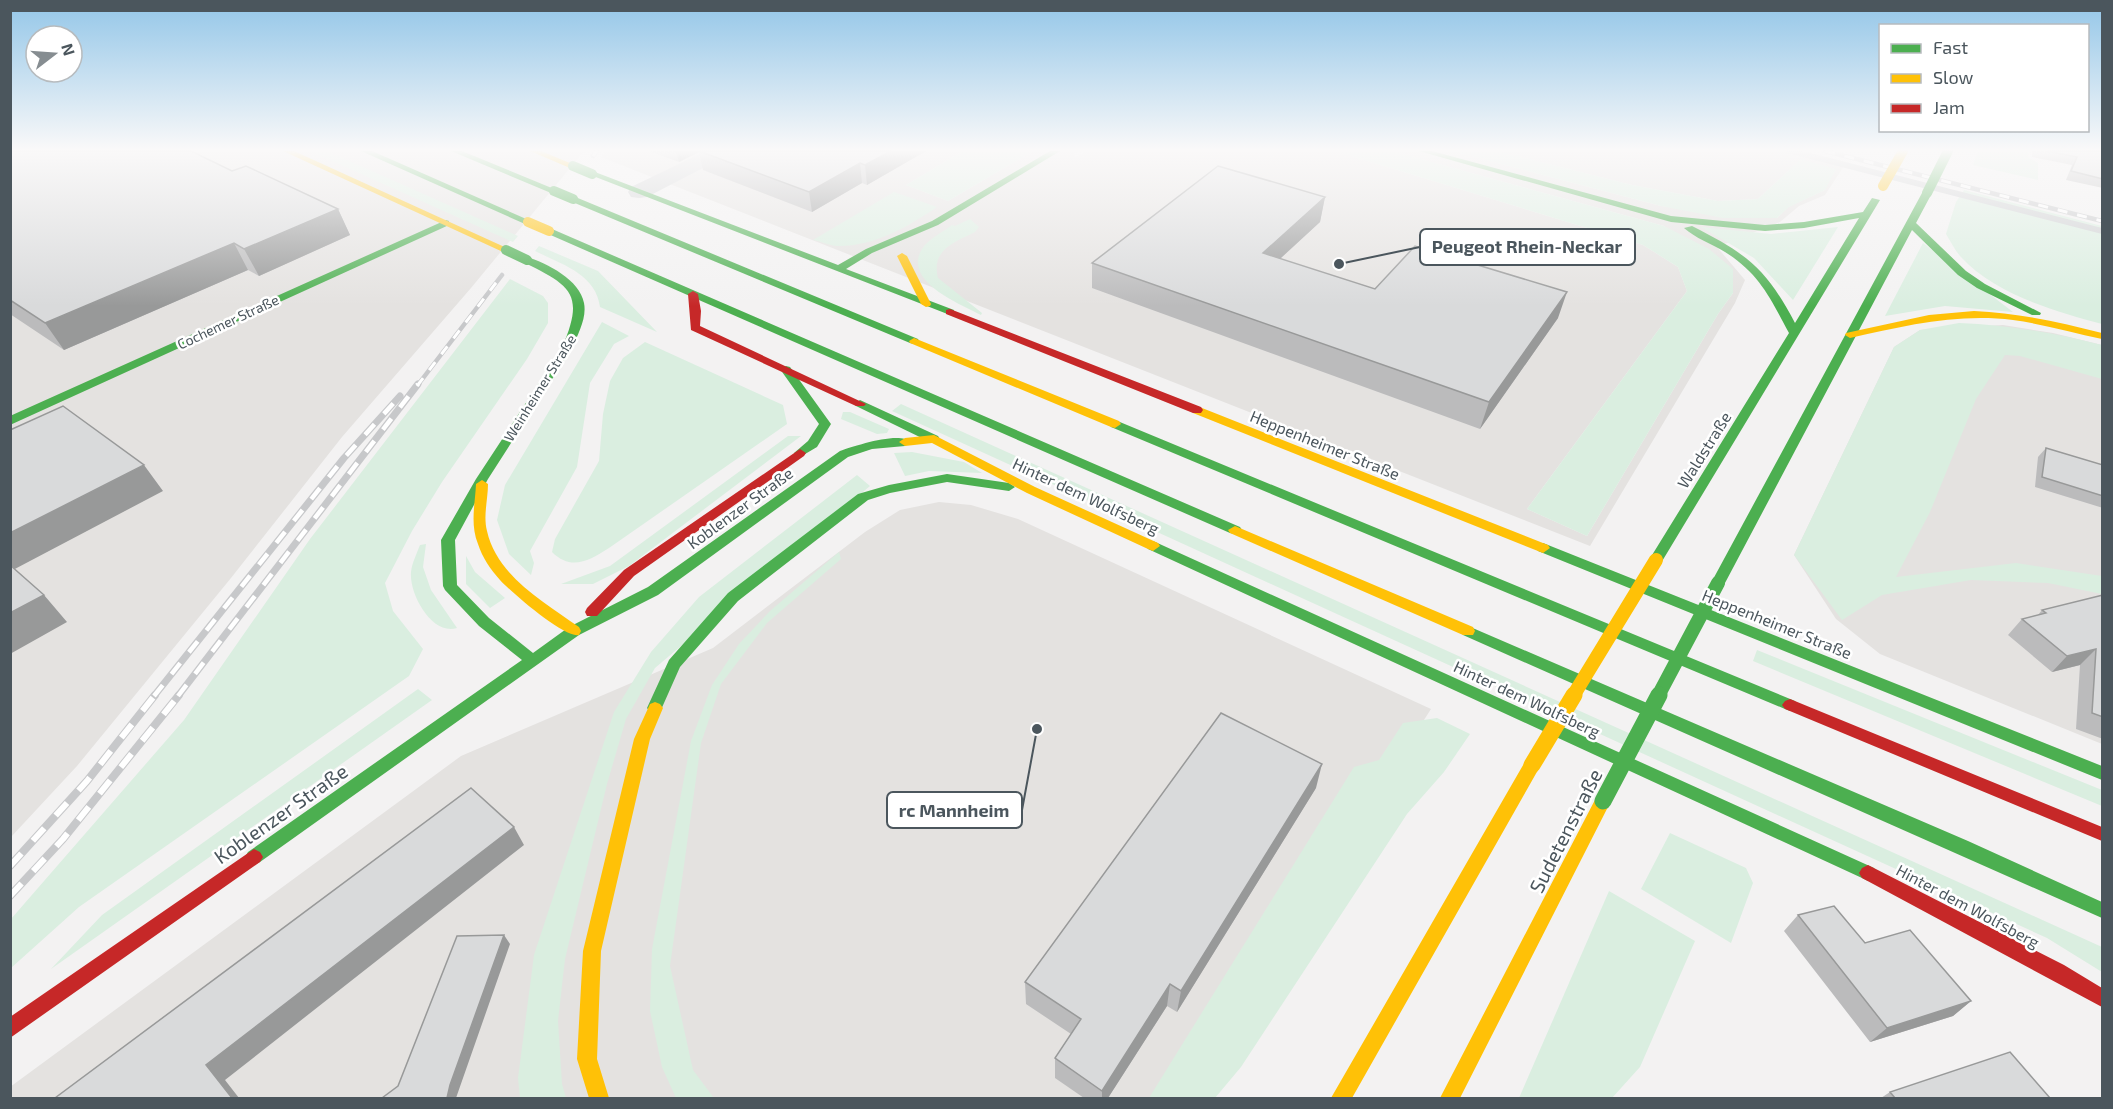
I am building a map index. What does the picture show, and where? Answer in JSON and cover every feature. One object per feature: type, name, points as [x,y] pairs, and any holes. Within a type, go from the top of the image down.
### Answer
[{"type":"main road","name":"Weinheimer Straße","points":[[401,203],[550,271],[572,286],[581,305],[578,325],[567,348],[482,479],[448,540],[450,586],[484,622],[532,660]]},
{"type":"main road","points":[[484,203],[2103,910]]},
{"type":"main road","points":[[582,203],[2103,834]]},
{"type":"main road","name":"Heppenheimer Straße","points":[[667,203],[856,274],[926,304],[2103,773]]},
{"type":"main road","points":[[856,274],[884,266],[902,256],[935,223],[968,203]]},
{"type":"main road","points":[[1612,203],[1671,219],[1765,228],[1804,225],[1868,214]]},
{"type":"main road","name":"Waldstraße","points":[[1341,1098],[1532,765],[1874,203]]},
{"type":"main road","points":[[1850,335],[1922,203]]},
{"type":"main road","points":[[1671,219],[1720,243],[1745,261],[1765,282],[1795,334]]},
{"type":"main road","name":"Cochemer Straße","points":[[10,421],[446,223]]},
{"type":"main road","points":[[840,268],[869,250],[935,223]]},
{"type":"main road","points":[[1912,224],[1962,273],[1981,286],[2065,326]]},
{"type":"main road","points":[[902,256],[926,304]]},
{"type":"main road","name":"Hinter dem Wolfsberg","points":[[693,294],[696,311],[695,328],[934,439],[1031,490],[1894,885],[2057,971],[2103,998]]},
{"type":"main road","points":[[1850,335],[1928,318],[1958,315],[1994,316],[2065,326],[2103,336]]},
{"type":"main road","name":"Sudetenstraße","points":[[1450,1098],[1603,801],[1850,335]]},
{"type":"main road","name":"Koblenzer Straße","points":[[574,631],[629,573],[813,444],[825,424],[786,369]]},
{"type":"main road","name":"Koblenzer Straße","points":[[10,1029],[574,631],[653,591],[844,454],[871,446],[934,439]]},
{"type":"main road","points":[[599,1098],[587,1059],[592,951],[642,739],[674,664],[733,597],[863,497],[889,489],[946,478],[1031,490]]},
{"type":"main road","points":[[482,479],[480,531],[496,568],[525,595],[574,631]]},
{"type":"lane","points":[[1993,203],[2103,231]]},
{"type":"shaded area","points":[[11,203],[541,203],[342,437],[231,578],[77,766],[11,837]]},
{"type":"shaded area","points":[[717,203],[1505,203],[1643,245],[1678,267],[1687,291],[1527,509],[1587,536],[1718,314],[1733,293],[1664,226],[1580,203],[1649,203],[1777,218],[1788,207],[1797,203],[1807,203],[1799,206],[1780,222],[1717,247],[1745,280],[1735,303],[1590,546]]},
{"type":"shaded area","points":[[2003,325],[2053,333],[2102,345],[2102,744],[1880,654],[1836,619],[1794,555],[1894,347],[1920,330]]},
{"type":"shaded area","points":[[939,502],[971,505],[1018,519],[1431,709],[1183,1098],[11,1098],[10,1087],[461,756],[713,648],[865,532],[900,510]]},
{"type":"green space","points":[[425,203],[443,203],[518,236],[513,242]]},
{"type":"green space","points":[[876,203],[925,203],[937,207],[902,228],[863,243],[836,246],[813,240]]},
{"type":"green space","points":[[1505,203],[1580,203],[1664,226],[1709,249],[1733,269],[1733,293],[1718,314],[1587,536],[1527,509],[1687,291],[1678,267],[1643,245]]},
{"type":"green space","points":[[1649,203],[1798,203],[1789,207],[1777,218],[1723,218]]},
{"type":"green space","points":[[1956,203],[2013,203],[2102,226],[2102,324],[2027,300],[1991,282],[1961,257],[1946,234]]},
{"type":"green space","points":[[970,219],[979,227],[941,254],[937,268],[938,278],[982,313],[981,315],[936,290],[926,281],[920,271],[918,261],[922,249],[931,239],[952,225],[955,226]]},
{"type":"green space","points":[[1701,227],[1771,234],[1838,227],[1793,300],[1754,258]]},
{"type":"green space","points":[[1923,243],[2013,312],[1945,306],[1885,316]]},
{"type":"green space","points":[[539,246],[598,271],[657,332],[600,307],[592,286],[585,278],[576,271],[535,251]]},
{"type":"green space","points":[[510,279],[543,296],[548,303],[548,323],[527,359],[442,482],[412,531],[385,583],[393,611],[423,649],[409,676],[79,907],[11,968],[11,919],[184,720],[310,539]]},
{"type":"green space","points":[[602,322],[629,336],[614,344],[590,383],[577,467],[530,551],[534,563],[531,575],[509,554],[497,520],[505,485]]},
{"type":"green space","points":[[1959,323],[2032,330],[2102,345],[2102,379],[2020,356],[2005,355],[1976,399],[1930,512],[1896,577],[2016,563],[2102,576],[2102,594],[2048,583],[1971,580],[1882,595],[1842,620],[1794,555],[1894,347],[1920,330]]},
{"type":"green space","points":[[645,342],[783,405],[787,424],[602,553],[580,562],[566,561],[552,552],[555,539],[599,461],[603,414],[610,381],[623,358]]},
{"type":"green space","points":[[901,404],[2102,947],[2102,972],[2047,938],[892,411]]},
{"type":"green space","points":[[843,412],[850,412],[889,429],[887,433],[877,434],[841,419]]},
{"type":"green space","points":[[788,436],[801,436],[629,566],[593,584],[561,584],[610,566]]},
{"type":"green space","points":[[912,452],[964,462],[982,473],[929,471],[905,476],[894,453]]},
{"type":"green space","points":[[857,475],[870,486],[655,668],[626,719],[607,784],[565,959],[558,1021],[562,1084],[566,1098],[520,1098],[518,1078],[534,955],[614,712],[651,652],[699,597]]},
{"type":"green space","points":[[426,544],[423,567],[431,590],[457,628],[448,629],[431,620],[414,591],[411,581],[412,565],[420,545]]},
{"type":"green space","points":[[839,552],[841,559],[767,623],[721,684],[701,743],[670,966],[693,1070],[714,1098],[676,1098],[662,1067],[650,1011],[652,949],[691,741],[712,685],[739,644],[770,611]]},
{"type":"green space","points":[[466,556],[475,572],[505,598],[490,608],[466,584]]},
{"type":"green space","points":[[1757,650],[2102,790],[2102,806],[1753,661]]},
{"type":"green space","points":[[418,689],[432,700],[51,969],[102,915]]},
{"type":"green space","points":[[1437,718],[1470,734],[1444,772],[1407,814],[1241,1067],[1215,1098],[1149,1098],[1354,767],[1379,760],[1403,723]]},
{"type":"green space","points":[[1670,833],[1746,868],[1753,883],[1731,943],[1641,889]]},
{"type":"green space","points":[[1609,891],[1695,941],[1640,1067],[1612,1098],[1519,1098]]},
{"type":"building","points":[[10,203],[325,203],[338,209],[244,249],[234,243],[45,323],[10,300]]},
{"type":"building","points":[[1170,203],[1319,203],[1263,253],[1375,289],[1415,246],[1567,292],[1489,402],[1092,263]]},
{"type":"building","points":[[63,406],[144,465],[10,533],[10,430]]},
{"type":"building","points":[[2046,448],[2103,465],[2103,496],[2042,477]]},
{"type":"building","points":[[10,565],[44,595],[10,613]]},
{"type":"building","points":[[2103,595],[2103,717],[2092,713],[2096,649],[2067,656],[2022,619],[2046,613],[2042,610]]},
{"type":"building","points":[[1221,713],[1322,764],[1181,991],[1170,984],[1102,1091],[1055,1058],[1081,1019],[1025,982]]},
{"type":"building","points":[[471,788],[514,827],[206,1065],[232,1098],[55,1098]]},
{"type":"building","points":[[1834,906],[1865,943],[1910,930],[1971,1001],[1887,1028],[1798,915]]},
{"type":"building","points":[[504,935],[447,1098],[382,1098],[398,1086],[457,936]]},
{"type":"building","points":[[2010,1052],[2050,1098],[1895,1098],[1890,1092]]},
{"type":"railway","points":[[2030,203],[2102,221]]},
{"type":"railway","points":[[417,386],[502,275]]},
{"type":"railway","points":[[178,696],[418,384]]},
{"type":"railway","points":[[154,696],[344,458],[400,396]]},
{"type":"railway","points":[[10,866],[87,781],[155,695]]},
{"type":"railway","points":[[10,896],[63,839],[179,695]]},
{"type":"traffic: fast","points":[[484,203],[528,222]]},
{"type":"traffic: fast","points":[[582,203],[914,341]]},
{"type":"traffic: fast","points":[[667,203],[950,312]]},
{"type":"traffic: fast","points":[[840,268],[869,251],[935,223],[969,203]]},
{"type":"traffic: fast","points":[[1612,203],[1671,219],[1765,228],[1804,225],[1867,214]]},
{"type":"traffic: fast","points":[[1656,560],[1873,203]]},
{"type":"traffic: fast","points":[[1718,583],[1922,203]]},
{"type":"traffic: fast","points":[[10,421],[446,223]]},
{"type":"traffic: fast","points":[[1912,224],[1962,273],[1981,286],[2036,313]]},
{"type":"traffic: fast","points":[[1689,228],[1730,251],[1757,272],[1774,294],[1795,334]]},
{"type":"traffic: fast","points":[[549,231],[1235,530]]},
{"type":"traffic: fast","points":[[506,250],[527,260]]},
{"type":"traffic: fast","points":[[527,260],[558,276],[575,293],[579,303],[575,330],[567,348],[482,479],[448,540],[450,586],[484,622],[532,660]]},
{"type":"traffic: fast","points":[[786,369],[825,424],[813,444],[800,453]]},
{"type":"traffic: fast","points":[[860,404],[934,439]]},
{"type":"traffic: fast","points":[[1115,424],[1790,705]]},
{"type":"traffic: fast","points":[[254,857],[574,631],[653,591],[844,454],[871,445],[905,442]]},
{"type":"traffic: fast","points":[[655,708],[674,664],[733,597],[863,497],[889,489],[947,478],[1009,487]]},
{"type":"traffic: fast","points":[[1153,546],[1868,873]]},
{"type":"traffic: fast","points":[[1543,548],[2102,773]]},
{"type":"traffic: fast","points":[[1603,801],[1718,583]]},
{"type":"traffic: fast","points":[[1468,631],[1962,846],[2102,910]]},
{"type":"traffic: slow","points":[[401,203],[506,250]]},
{"type":"traffic: slow","points":[[528,222],[549,231]]},
{"type":"traffic: slow","points":[[902,256],[926,304]]},
{"type":"traffic: slow","points":[[1850,335],[1929,318],[1992,315],[2066,327],[2102,336]]},
{"type":"traffic: slow","points":[[914,341],[1115,424]]},
{"type":"traffic: slow","points":[[1197,410],[1543,548]]},
{"type":"traffic: slow","points":[[905,442],[934,439],[1031,490],[1153,546]]},
{"type":"traffic: slow","points":[[482,484],[480,531],[485,547],[494,562],[517,588],[574,631]]},
{"type":"traffic: slow","points":[[1235,530],[1468,631]]},
{"type":"traffic: slow","points":[[1532,765],[1656,560]]},
{"type":"traffic: slow","points":[[599,1098],[587,1059],[592,951],[642,739],[655,708]]},
{"type":"traffic: slow","points":[[1341,1098],[1532,765]]},
{"type":"traffic: slow","points":[[1450,1098],[1603,801]]},
{"type":"traffic: jam","points":[[693,294],[696,311],[695,328],[860,404]]},
{"type":"traffic: jam","points":[[950,312],[1197,410]]},
{"type":"traffic: jam","points":[[592,612],[629,573],[800,453]]},
{"type":"traffic: jam","points":[[1790,705],[2102,834]]},
{"type":"traffic: jam","points":[[10,1029],[254,857]]},
{"type":"traffic: jam","points":[[1868,873],[2057,971],[2102,998]]},
{"type":"place","name":"Peugeot Rhein-Neckar","points":[[1339,264]]},
{"type":"place","name":"rc Mannheim","points":[[1037,729]]}]
